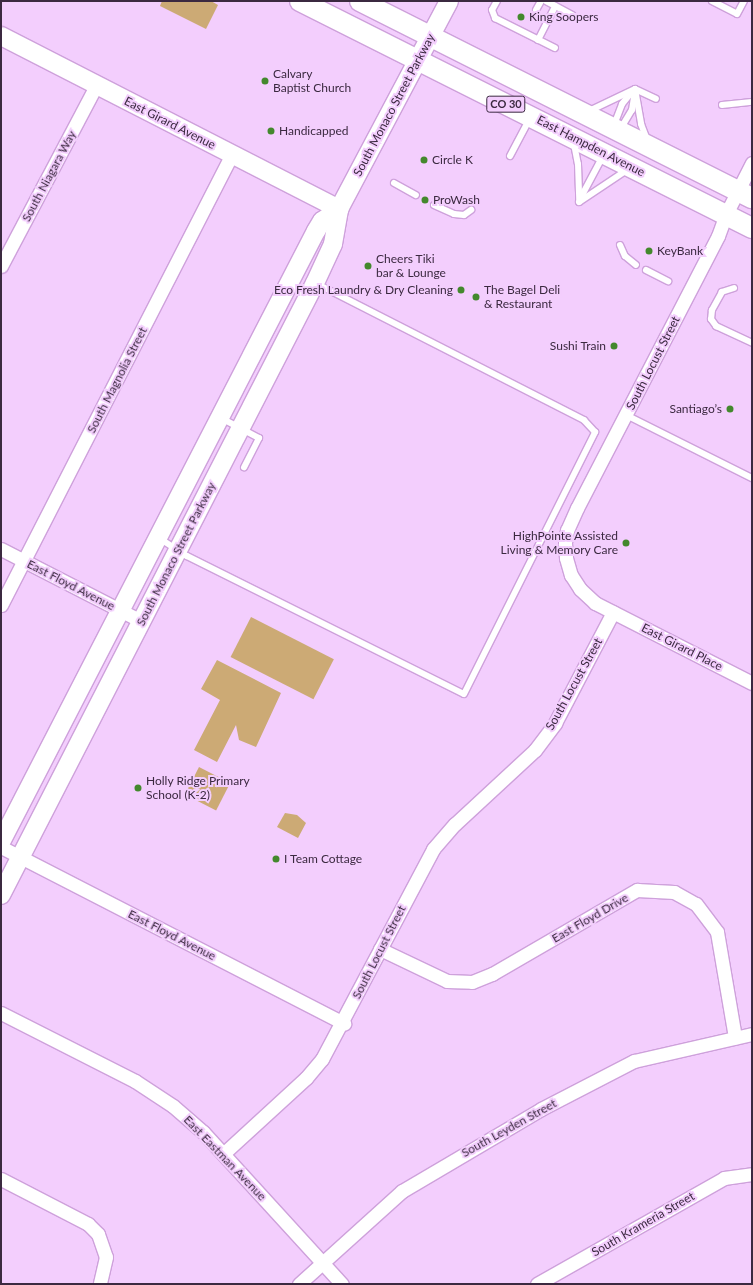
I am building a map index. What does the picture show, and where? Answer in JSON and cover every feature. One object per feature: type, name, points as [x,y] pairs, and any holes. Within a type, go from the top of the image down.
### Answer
[{"type":"main road","name":"East Hampden Avenue","points":[[300,1],[752,228]]},
{"type":"main road","name":"CO 30","points":[[360,1],[745,195]]},
{"type":"main road","name":"South Monaco Street Parkway","points":[[1,895],[315,283],[333,244],[339,209],[449,1]]},
{"type":"main road","name":"East Girard Avenue","points":[[1,36],[96,86],[339,209]]},
{"type":"main road","name":"South Monaco Street Parkway","points":[[1,842],[316,231],[322,221],[339,209]]},
{"type":"street","name":"South Niagara Way","points":[[1,266],[96,86]]},
{"type":"street","name":"South Magnolia Street","points":[[1,605],[232,154]]},
{"type":"street","name":"South Locust Street","points":[[223,1154],[306,1078],[322,1059],[344,1023],[380,949],[433,849],[455,824],[526,761],[555,723],[613,612],[590,599],[571,575],[566,558],[565,543],[567,530],[718,236],[726,214],[745,195],[752,163]]},
{"type":"street","name":"East Floyd Avenue","points":[[1,549],[142,621]]},
{"type":"street","name":"East Girard Place","points":[[613,612],[752,683]]},
{"type":"street","name":"East Floyd Avenue","points":[[1,847],[344,1023]]},
{"type":"street","name":"East Floyd Drive","points":[[380,949],[447,981],[472,982],[492,974],[637,890],[674,892],[696,904],[717,932],[735,1037]]},
{"type":"street","name":"East Eastman Avenue","points":[[1,1013],[155,1093],[190,1119],[342,1284]]},
{"type":"street","name":"South Leyden Street","points":[[299,1284],[407,1187],[541,1109],[634,1061],[752,1034]]},
{"type":"street","name":"South Krameria Street","points":[[537,1284],[724,1178],[752,1174]]},
{"type":"street","points":[[1,1179],[88,1224],[98,1234],[104,1247],[106,1266],[100,1284]]},
{"type":"lane","points":[[497,1],[492,14],[555,48]]},
{"type":"lane","points":[[536,10],[541,1]]},
{"type":"lane","points":[[546,1],[572,15]]},
{"type":"lane","points":[[712,1],[737,14],[744,1]]},
{"type":"lane","points":[[538,40],[555,6]]},
{"type":"lane","points":[[583,113],[635,89]]},
{"type":"lane","points":[[635,89],[656,100]]},
{"type":"lane","points":[[616,130],[632,110],[635,89]]},
{"type":"lane","points":[[616,130],[616,116],[622,104],[635,89]]},
{"type":"lane","points":[[635,89],[641,124],[650,147]]},
{"type":"lane","points":[[722,105],[752,102]]},
{"type":"lane","points":[[510,156],[530,116]]},
{"type":"lane","points":[[573,138],[578,164],[578,202]]},
{"type":"lane","points":[[578,202],[604,153]]},
{"type":"lane","points":[[578,202],[609,180],[632,167]]},
{"type":"lane","points":[[394,183],[416,195]]},
{"type":"lane","points":[[434,205],[454,214],[464,215],[471,210]]},
{"type":"lane","points":[[620,245],[625,256],[636,265]]},
{"type":"lane","points":[[646,270],[668,280]]},
{"type":"lane","points":[[158,537],[178,549],[464,694],[595,437],[595,432],[589,423],[315,283]]},
{"type":"lane","points":[[734,288],[722,292],[712,310],[711,319],[716,326],[752,343]]},
{"type":"lane","points":[[626,415],[752,478]]},
{"type":"lane","points":[[220,418],[259,438],[244,467]]},
{"type":"lane","points":[[564,498],[578,506]]},
{"type":"shaded area","points":[[162,1],[211,1],[218,5],[206,29],[160,6]]},
{"type":"shaded area","points":[[251,617],[334,659],[313,699],[231,657]]},
{"type":"shaded area","points":[[217,660],[281,693],[256,747],[239,740],[236,725],[217,762],[194,750],[220,700],[201,689]]},
{"type":"shaded area","points":[[199,767],[230,783],[216,811],[185,795]]},
{"type":"shaded area","points":[[285,813],[297,815],[306,823],[298,838],[277,827]]},
{"type":"place","name":"King Soopers","points":[[521,17]]},
{"type":"place","name":"Calvary Baptist Church","points":[[265,81]]},
{"type":"place","name":"Handicapped","points":[[271,131]]},
{"type":"place","name":"Circle K","points":[[424,160]]},
{"type":"place","name":"ProWash","points":[[425,200]]},
{"type":"place","name":"KeyBank","points":[[649,251]]},
{"type":"place","name":"Cheers Tiki bar & Lounge","points":[[368,266]]},
{"type":"place","name":"Eco Fresh Laundry & Dry Cleaning","points":[[461,290]]},
{"type":"place","name":"The Bagel Deli & Restaurant","points":[[476,297]]},
{"type":"place","name":"Sushi Train","points":[[614,346]]},
{"type":"place","name":"Santiago’s","points":[[730,409]]},
{"type":"place","name":"HighPointe Assisted Living & Memory Care","points":[[626,543]]},
{"type":"place","name":"Holly Ridge Primary School (K-2)","points":[[138,788]]},
{"type":"place","name":"I Team Cottage","points":[[276,859]]}]
